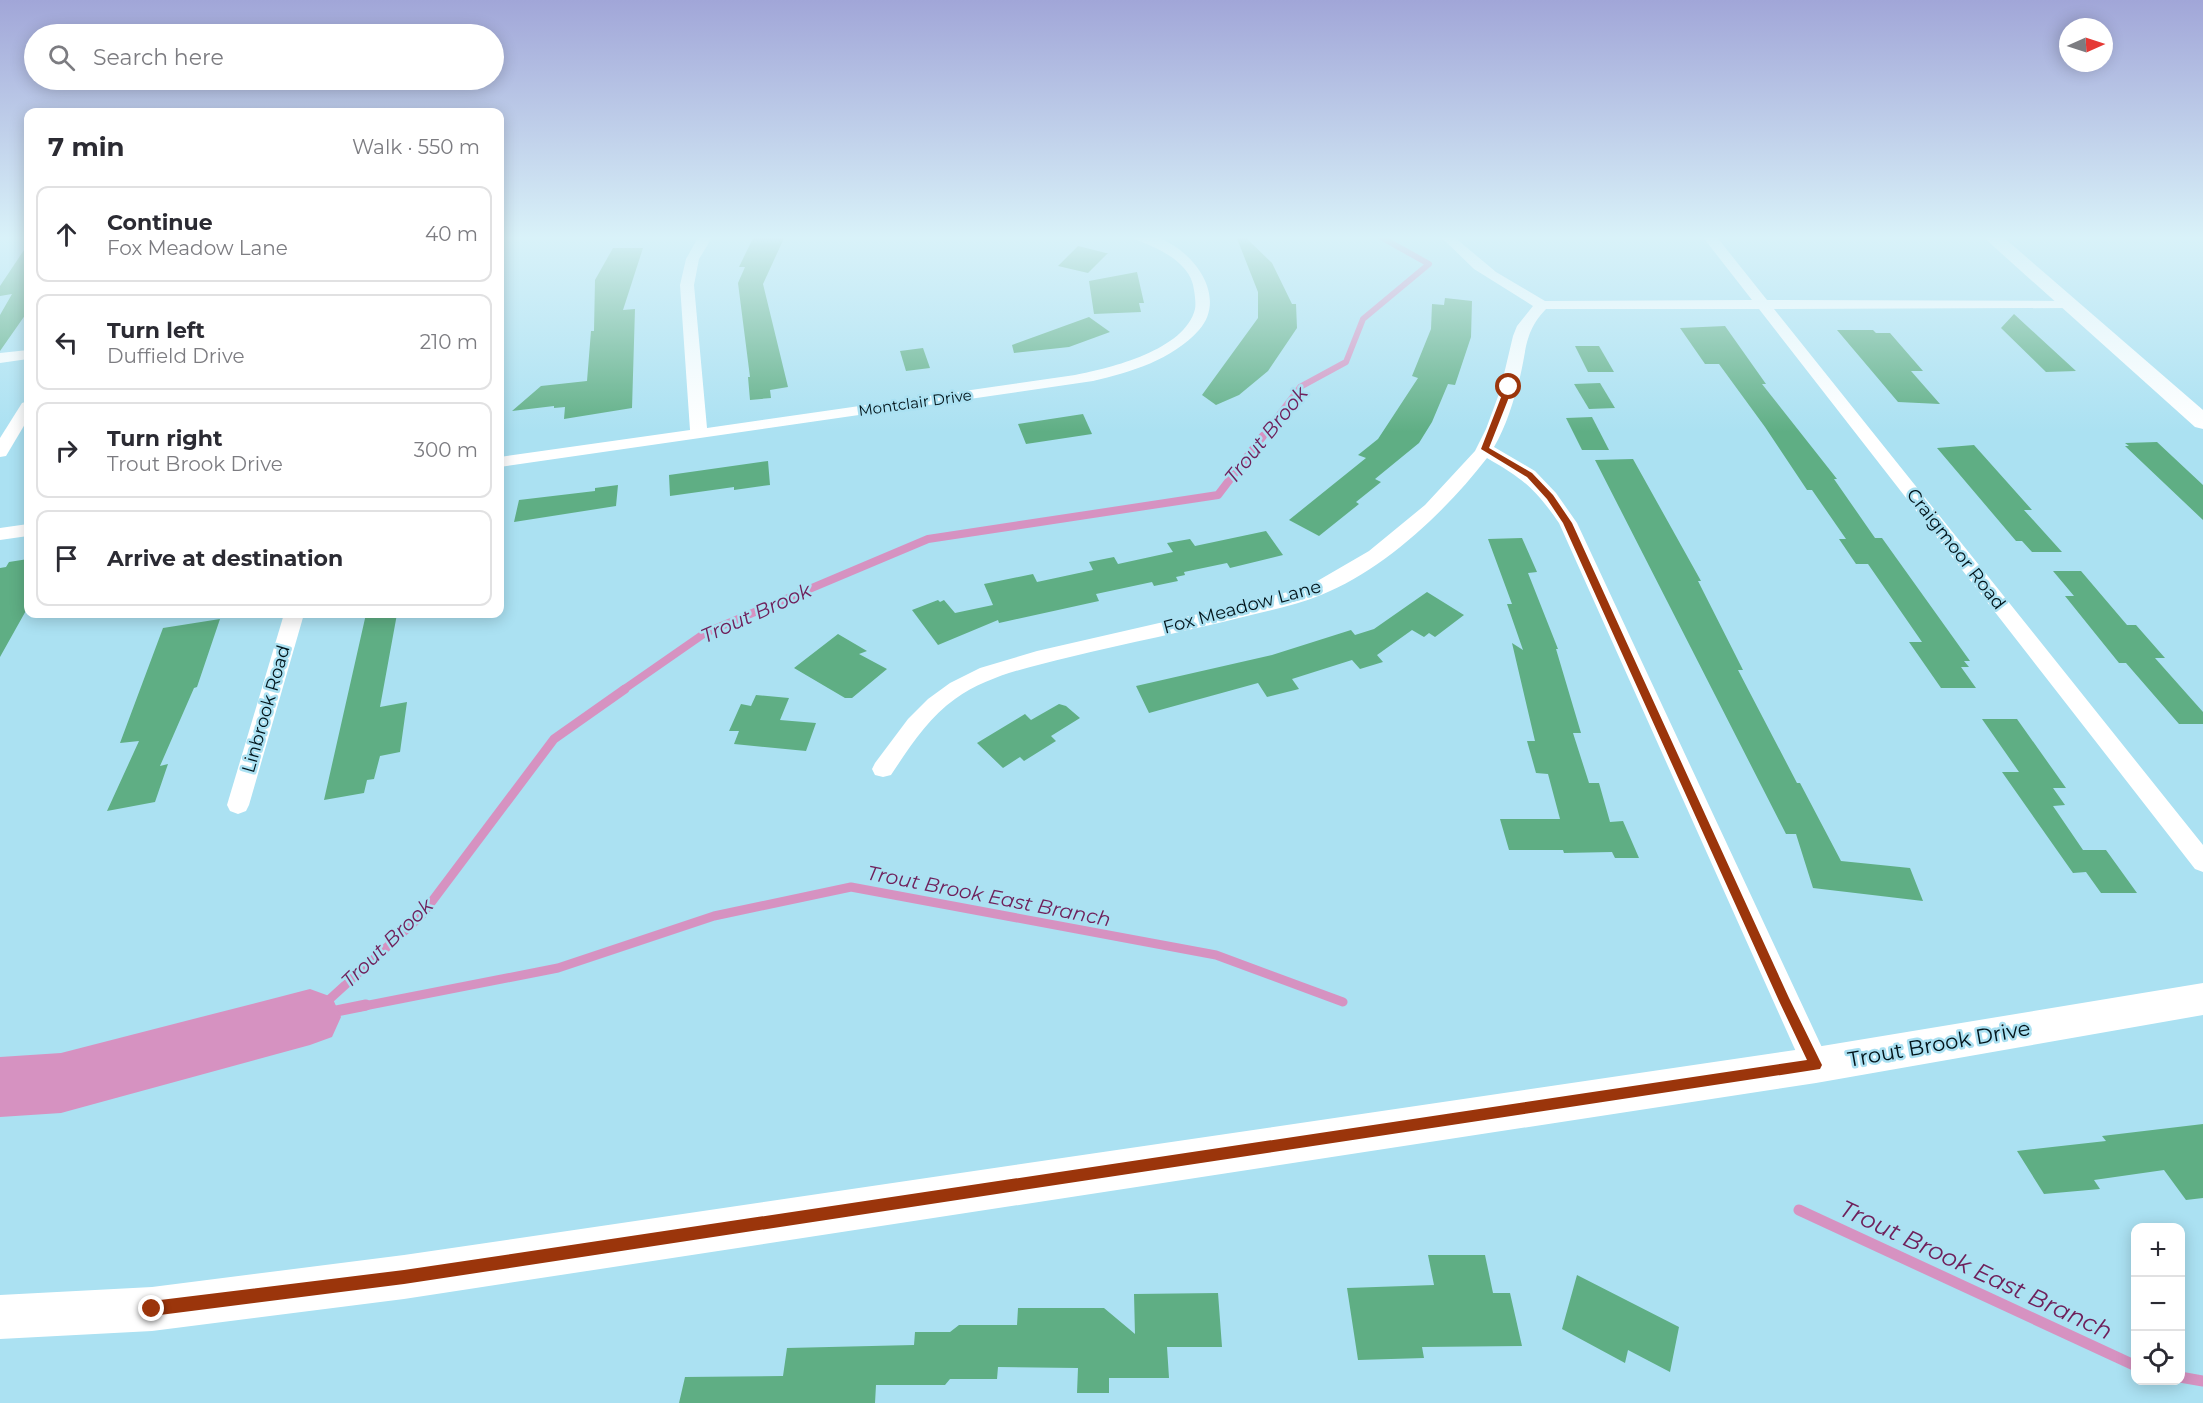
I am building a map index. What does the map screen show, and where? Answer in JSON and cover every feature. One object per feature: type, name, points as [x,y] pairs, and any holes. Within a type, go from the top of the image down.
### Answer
[{"type":"main road","points":[[2066,301],[2203,422]]},
{"type":"main road","name":"Trout Brook Drive","points":[[0,1317],[63,1316],[152,1309],[393,1278],[1816,1065],[2203,999]]},
{"type":"street","points":[[688,301],[699,434]]},
{"type":"street","name":"Montclair Drive","points":[[504,461],[1075,380],[1108,373],[1144,361],[1186,334],[1197,320],[1203,301]]},
{"type":"street","points":[[1535,301],[1542,305],[2069,304]]},
{"type":"street","name":"Craigmoor Road","points":[[1760,301],[2203,862]]},
{"type":"street","name":"Fox Meadow Lane","points":[[883,769],[904,738],[925,715],[955,689],[976,678],[1041,657],[1288,599],[1338,580],[1378,553],[1419,520],[1454,486],[1485,449],[1509,387],[1520,330],[1542,305]]},
{"type":"street","points":[[0,358],[24,355]]},
{"type":"street","points":[[0,452],[24,413]]},
{"type":"street","points":[[1485,449],[1529,475],[1550,497],[1568,523],[1816,1065]]},
{"type":"street","points":[[0,534],[24,531]]},
{"type":"street","name":"Linbrook Road","points":[[238,805],[293,618]]},
{"type":"building","points":[[8,301],[24,301],[24,317],[0,351],[0,315]]},
{"type":"building","points":[[595,301],[626,301],[623,310],[635,309],[632,408],[564,419],[565,407],[554,408],[554,406],[512,411],[541,386],[587,381],[591,331],[594,331]]},
{"type":"building","points":[[740,301],[767,301],[788,387],[770,390],[771,398],[750,400],[748,377],[750,377]]},
{"type":"building","points":[[1092,301],[1144,301],[1139,303],[1141,312],[1094,314]]},
{"type":"building","points":[[1258,301],[1291,301],[1296,304],[1297,328],[1268,371],[1239,395],[1216,405],[1202,395],[1258,318]]},
{"type":"building","points":[[1445,301],[1472,301],[1471,337],[1455,385],[1448,384],[1432,422],[1419,443],[1375,479],[1381,482],[1356,502],[1359,504],[1319,536],[1289,520],[1366,458],[1358,455],[1378,439],[1418,378],[1412,376],[1431,329],[1432,304],[1444,305]]},
{"type":"building","points":[[2014,314],[2076,371],[2046,372],[2001,328]]},
{"type":"building","points":[[1089,317],[1110,332],[1069,347],[1014,353],[1012,345]]},
{"type":"building","points":[[1725,326],[1766,384],[1762,384],[1837,479],[1834,479],[1875,538],[1882,538],[1970,661],[1964,661],[1969,667],[1961,667],[1976,688],[1941,688],[1909,642],[1922,642],[1868,564],[1856,564],[1839,539],[1846,539],[1812,490],[1807,490],[1719,364],[1705,364],[1680,328]]},
{"type":"building","points":[[1837,330],[1873,330],[1876,333],[1890,333],[1923,371],[1911,371],[1940,404],[1898,402]]},
{"type":"building","points":[[1575,346],[1599,346],[1614,372],[1588,372]]},
{"type":"building","points":[[923,348],[930,368],[906,371],[900,351]]},
{"type":"building","points":[[1600,383],[1615,408],[1589,409],[1574,384]]},
{"type":"building","points":[[1083,414],[1092,434],[1026,444],[1018,424]]},
{"type":"building","points":[[1592,417],[1609,450],[1582,450],[1566,418]]},
{"type":"building","points":[[2157,442],[2203,485],[2203,520],[2125,446],[2129,446],[2125,443]]},
{"type":"building","points":[[1974,445],[2032,510],[2024,510],[2062,552],[2032,552],[2022,541],[2016,541],[1937,448]]},
{"type":"building","points":[[1633,459],[1701,581],[1698,581],[1743,670],[1738,670],[1841,861],[1910,868],[1923,901],[1813,888],[1796,834],[1786,834],[1595,460]]},
{"type":"building","points":[[768,461],[770,485],[734,490],[734,487],[670,496],[669,475]]},
{"type":"building","points":[[618,485],[616,506],[514,522],[519,500],[595,491],[595,488]]},
{"type":"building","points":[[1266,531],[1283,555],[1230,568],[1227,563],[1184,572],[1185,575],[1176,577],[1178,581],[1154,586],[1152,582],[1096,594],[1099,601],[999,623],[998,620],[938,645],[912,610],[938,600],[940,602],[944,600],[955,613],[993,605],[984,584],[1033,574],[1037,582],[1093,570],[1089,562],[1114,557],[1118,564],[1173,552],[1167,543],[1190,539],[1195,546]]},
{"type":"building","points":[[1522,538],[1537,572],[1528,573],[1558,649],[1556,649],[1581,733],[1573,733],[1589,783],[1599,783],[1610,822],[1623,821],[1639,858],[1615,858],[1612,852],[1564,853],[1563,850],[1509,850],[1500,819],[1560,819],[1548,774],[1536,773],[1527,741],[1535,741],[1512,643],[1523,650],[1507,604],[1512,604],[1488,539]]},
{"type":"building","points":[[24,560],[24,614],[0,657],[0,568],[6,567],[9,562]]},
{"type":"building","points":[[2053,571],[2081,571],[2127,625],[2136,625],[2165,658],[2155,658],[2203,712],[2203,724],[2179,724],[2126,663],[2119,663],[2065,596],[2074,596]]},
{"type":"building","points":[[1427,592],[1464,615],[1435,637],[1429,633],[1424,637],[1412,630],[1377,655],[1383,662],[1360,669],[1352,660],[1292,679],[1299,689],[1267,697],[1258,683],[1149,713],[1136,686],[1272,655],[1351,630],[1355,635],[1374,629]]},
{"type":"building","points":[[365,618],[396,618],[380,707],[407,702],[400,752],[380,756],[374,779],[367,780],[364,793],[324,800]]},
{"type":"building","points":[[220,619],[197,687],[194,688],[160,766],[168,764],[155,802],[107,811],[139,741],[120,743],[163,628]]},
{"type":"building","points":[[838,634],[867,651],[859,654],[887,669],[852,698],[845,698],[794,668]]},
{"type":"building","points":[[756,695],[789,698],[780,720],[816,723],[806,751],[734,744],[739,731],[729,731],[741,704],[751,706]]},
{"type":"building","points":[[1059,704],[1066,706],[1080,718],[1051,736],[1056,741],[1024,761],[1020,757],[1003,768],[977,743],[1025,714],[1031,720]]},
{"type":"building","points":[[1982,719],[2017,719],[2066,788],[2053,788],[2065,805],[2053,806],[2083,850],[2106,850],[2137,893],[2101,893],[2086,872],[2073,873],[2002,772],[2019,772]]},
{"type":"building","points":[[2203,1124],[2203,1198],[2186,1200],[2164,1170],[2094,1180],[2100,1189],[2044,1194],[2017,1151],[2106,1141],[2102,1136]]},
{"type":"building","points":[[1428,1255],[1485,1255],[1493,1293],[1510,1293],[1522,1346],[1422,1347],[1424,1358],[1358,1360],[1347,1288],[1434,1285]]},
{"type":"building","points":[[1577,1275],[1679,1327],[1670,1372],[1628,1350],[1625,1363],[1562,1329]]},
{"type":"building","points":[[1218,1293],[1222,1347],[1167,1347],[1169,1378],[1109,1378],[1109,1393],[1077,1393],[1078,1368],[998,1367],[997,1379],[950,1379],[945,1385],[876,1385],[875,1403],[679,1403],[685,1377],[783,1376],[787,1348],[914,1345],[915,1332],[950,1332],[959,1325],[1017,1325],[1018,1308],[1104,1308],[1135,1334],[1134,1294]]},
{"type":"waterway","name":"Trout Brook","points":[[1261,438],[1300,387],[1346,362],[1363,319],[1384,301]]},
{"type":"waterway","name":"Trout Brook","points":[[623,690],[705,633],[928,539],[1218,495],[1263,436]]},
{"type":"waterway","name":"Trout Brook","points":[[321,1007],[421,916],[554,739],[625,689]]},
{"type":"waterway","name":"Trout Brook East Branch","points":[[359,1007],[558,968],[714,916],[851,887],[1216,955],[1343,1002]]},
{"type":"waterway","name":"Trout Brook","points":[[310,1017],[323,1005]]},
{"type":"waterway","name":"Trout Brook East Branch","points":[[312,1016],[366,1005]]},
{"type":"waterway","name":"Trout Brook","points":[[0,1087],[61,1083],[310,1017]]},
{"type":"waterway","name":"Trout Brook East Branch","points":[[1799,1210],[2131,1364]]},
{"type":"waterway","name":"Trout Brook East Branch","points":[[2185,1378],[2203,1381]]},
{"type":"route","points":[[152,1309],[404,1277],[1816,1065],[1568,523],[1550,497],[1529,475],[1485,449],[1509,387]]}]
